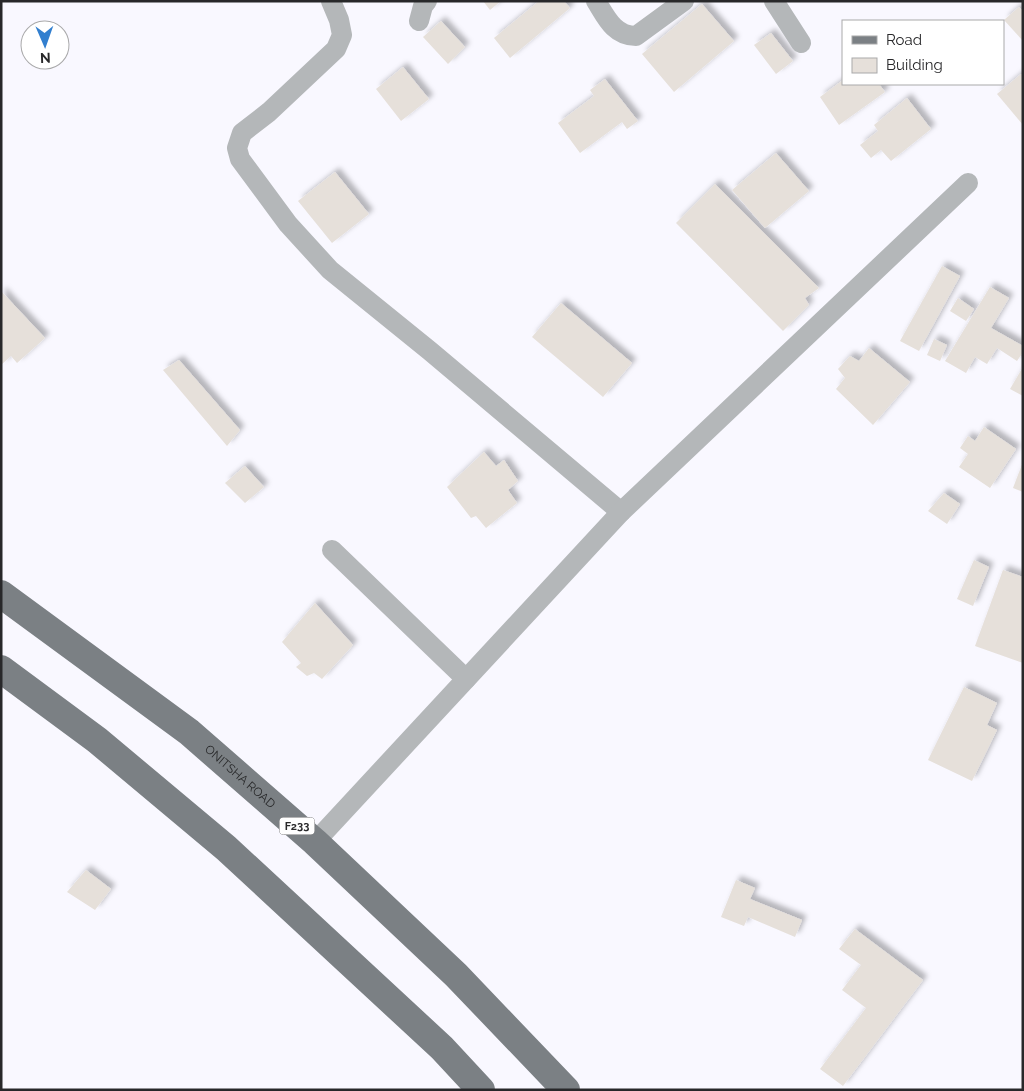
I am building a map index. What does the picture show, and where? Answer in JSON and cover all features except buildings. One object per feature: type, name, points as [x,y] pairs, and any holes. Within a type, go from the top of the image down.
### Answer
[{"type":"main road","name":"ONITSHA ROAD","points":[[1,594],[189,732],[315,842],[456,974],[566,1090]]},
{"type":"main road","points":[[1,669],[97,740],[226,848],[442,1048],[481,1090]]},
{"type":"street","points":[[331,1],[339,20],[342,35],[336,50],[270,112],[242,133],[237,148],[240,158],[288,224],[330,270],[430,351],[621,512]]},
{"type":"street","points":[[419,21],[423,6],[427,1]]},
{"type":"street","points":[[596,1],[611,24],[628,36],[636,36],[684,1]]},
{"type":"street","points":[[774,1],[801,44]]},
{"type":"street","points":[[315,842],[621,512],[968,183]]},
{"type":"street","points":[[332,550],[466,679]]}]
